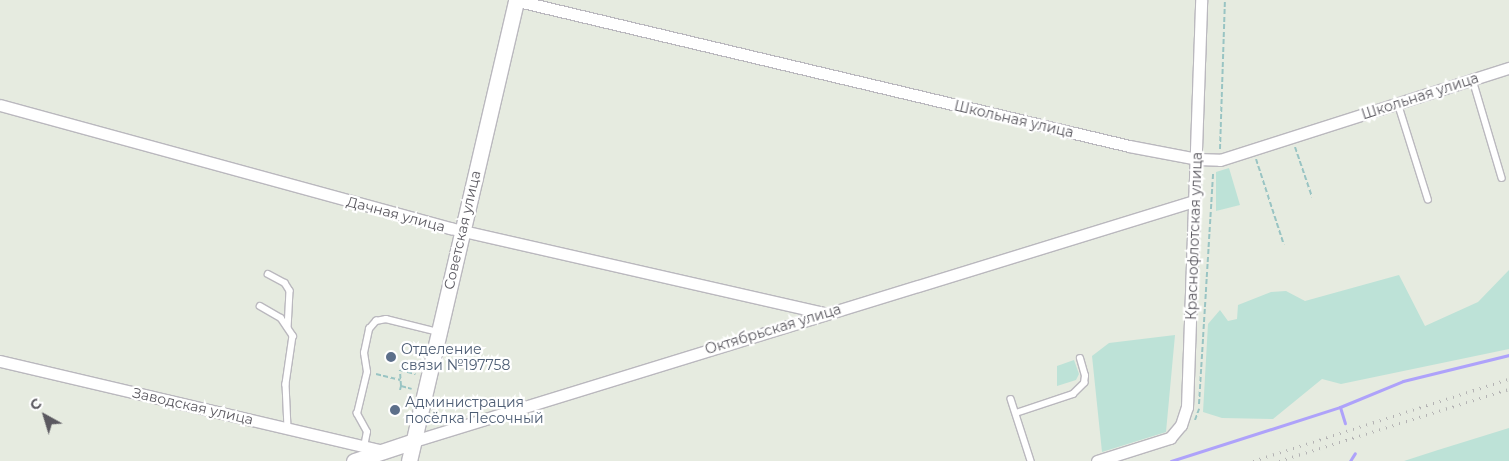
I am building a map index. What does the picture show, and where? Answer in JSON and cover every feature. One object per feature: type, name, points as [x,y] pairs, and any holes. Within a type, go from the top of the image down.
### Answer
[{"type":"main road","name":"Советская улица","points":[[409,461],[516,0]]},
{"type":"main road","name":"Октябрьская улица","points":[[354,461],[414,441]]},
{"type":"street","name":"Школьная улица","points":[[516,0],[1129,146],[1197,159],[1220,160],[1509,68]]},
{"type":"street","name":"Краснофлотская улица","points":[[1181,425],[1187,407],[1201,0]]},
{"type":"street","name":"Дачная улица","points":[[0,105],[461,231],[825,313]]},
{"type":"street","name":"Октябрьская улица","points":[[414,441],[1194,201]]},
{"type":"street","name":"Заводская улица","points":[[0,361],[385,452]]},
{"type":"street","points":[[1097,461],[1142,449],[1170,438],[1181,425]]},
{"type":"lane","points":[[1473,80],[1502,178]]},
{"type":"lane","points":[[1398,103],[1428,199]]},
{"type":"lane","points":[[268,274],[285,283],[290,291],[288,327],[293,345],[286,384],[288,428]]},
{"type":"lane","points":[[260,306],[272,311],[288,327]]},
{"type":"lane","points":[[364,446],[367,432],[357,414],[367,372],[364,352],[369,329],[376,321],[386,319],[439,332]]},
{"type":"lane","points":[[1016,412],[1073,394],[1085,376],[1080,359]]},
{"type":"lane","points":[[1011,399],[1031,461]]},
{"type":"path","points":[[1181,425],[1192,422],[1199,416],[1212,172],[1220,160],[1225,0]]},
{"type":"path","points":[[1292,137],[1312,197]]},
{"type":"path","points":[[1254,149],[1284,245]]},
{"type":"path","points":[[400,390],[398,370],[415,374]]},
{"type":"path","points":[[367,372],[400,380]]},
{"type":"path","points":[[400,386],[412,389]]},
{"type":"shaded area","points":[[1229,168],[1240,205],[1216,211],[1216,172]]},
{"type":"shaded area","points":[[1509,270],[1509,349],[1341,384],[1322,379],[1273,419],[1222,418],[1203,412],[1208,324],[1220,310],[1228,321],[1237,319],[1238,305],[1271,292],[1286,291],[1305,301],[1399,275],[1425,326],[1478,302]]},
{"type":"shaded area","points":[[1175,335],[1166,432],[1102,452],[1092,356],[1109,343]]},
{"type":"shaded area","points":[[1074,360],[1079,374],[1076,380],[1057,386],[1057,366]]},
{"type":"shaded area","points":[[1509,428],[1509,461],[1404,461],[1438,450]]},
{"type":"waterway","points":[[1171,461],[1340,407],[1403,381],[1509,355]]},
{"type":"waterway","points":[[1340,407],[1345,423]]},
{"type":"waterway","points":[[1350,461],[1355,453]]},
{"type":"railway","points":[[1253,461],[1509,379]]},
{"type":"railway","points":[[1279,461],[1509,389]]},
{"type":"place","name":"Отделение связи №197758","points":[[391,357]]},
{"type":"place","name":"Администрация посёлка Песочный","points":[[395,410]]}]
